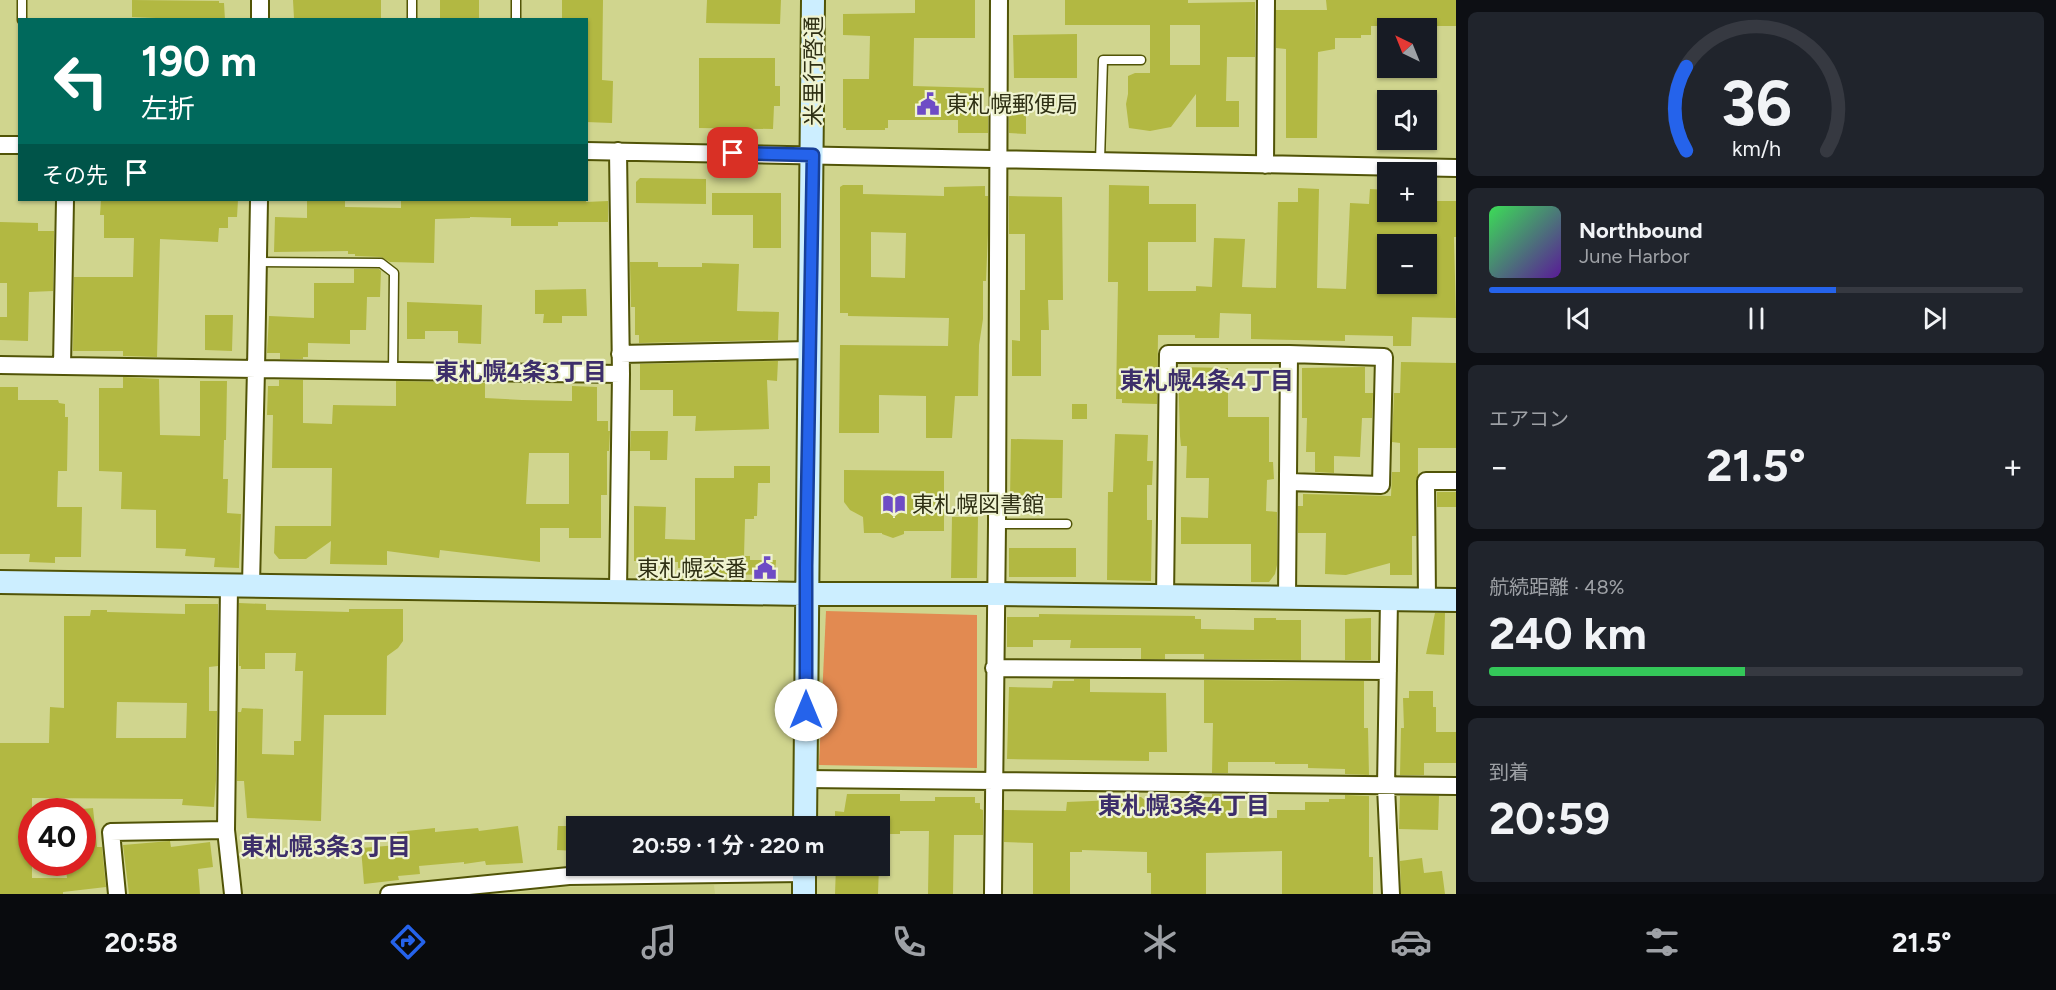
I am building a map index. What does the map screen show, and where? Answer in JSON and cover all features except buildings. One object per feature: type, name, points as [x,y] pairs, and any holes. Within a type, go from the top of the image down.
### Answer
[{"type":"street","points":[[260,0],[260,18]]},
{"type":"street","name":"米里行啓通","points":[[805,816],[813,0]]},
{"type":"street","points":[[993,894],[999,0]]},
{"type":"street","points":[[1265,165],[1266,0]]},
{"type":"street","points":[[0,145],[18,145]]},
{"type":"street","points":[[588,151],[1456,168]]},
{"type":"street","points":[[618,151],[621,374],[618,591]]},
{"type":"street","points":[[62,366],[65,201]]},
{"type":"street","points":[[251,585],[259,201]]},
{"type":"street","points":[[620,354],[810,350]]},
{"type":"street","points":[[1165,597],[1168,354],[1384,357],[1381,484],[1288,482]]},
{"type":"street","points":[[1287,598],[1289,354]]},
{"type":"street","points":[[0,365],[621,374]]},
{"type":"street","points":[[1426,600],[1426,481],[1456,481]]},
{"type":"street","points":[[0,582],[806,594],[1456,600]]},
{"type":"street","points":[[229,586],[226,830],[233,894]]},
{"type":"street","points":[[1389,599],[1386,787],[1391,894]]},
{"type":"street","points":[[994,668],[1388,671]]},
{"type":"street","points":[[805,779],[1456,786]]},
{"type":"street","points":[[117,894],[111,832],[226,830]]},
{"type":"street","points":[[389,894],[569,876],[804,878]]},
{"type":"lane","points":[[22,0],[22,18]]},
{"type":"lane","points":[[412,0],[412,18]]},
{"type":"lane","points":[[516,0],[516,18]]},
{"type":"lane","points":[[1100,161],[1103,60],[1141,60]]},
{"type":"lane","points":[[258,262],[381,263],[394,273],[393,371]]},
{"type":"lane","points":[[997,524],[1067,524]]},
{"type":"shaded area","points":[[826,611],[977,615],[977,768],[819,765]]},
{"type":"shaded area","points":[[714,885],[715,894],[500,894],[568,887]]},
{"type":"place","name":"東札幌郵便局","points":[[928,104]]},
{"type":"place","name":"東札幌図書館","points":[[894,504]]},
{"type":"place","name":"東札幌交番","points":[[765,568]]},
{"type":"district","name":"東札幌4条3丁目","points":[[521,372]]},
{"type":"district","name":"東札幌4条4丁目","points":[[1207,381]]},
{"type":"district","name":"東札幌3条4丁目","points":[[1184,806]]},
{"type":"district","name":"東札幌3条3丁目","points":[[326,847]]},
{"type":"route","points":[[733,153],[813,155],[806,566],[806,710]]}]
